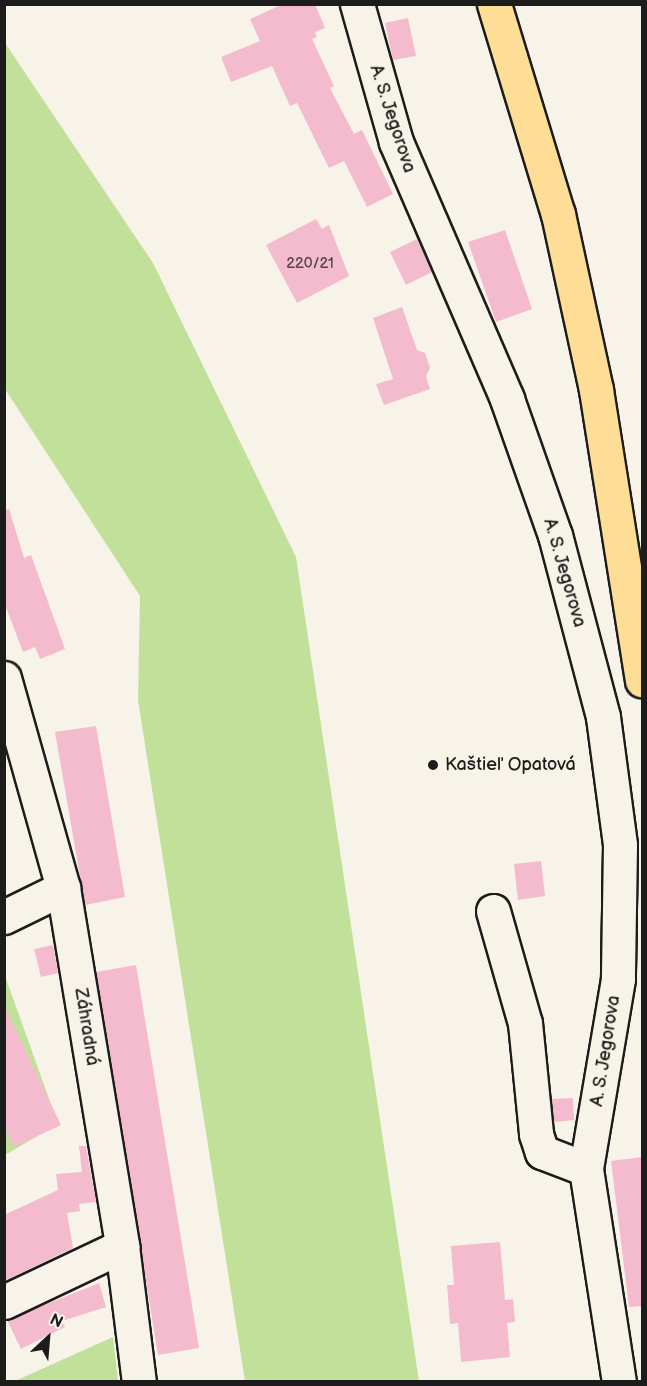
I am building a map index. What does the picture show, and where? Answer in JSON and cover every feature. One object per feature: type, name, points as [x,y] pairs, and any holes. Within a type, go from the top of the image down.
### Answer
[{"type":"main road","points":[[494,4],[558,214],[596,390],[642,680]]},
{"type":"street","name":"A. S. Jegorova","points":[[357,4],[396,142],[507,399],[555,535],[603,717],[620,845],[618,979],[586,1169],[619,1382]]},
{"type":"street","name":"Záhradná","points":[[4,678],[63,888],[122,1246],[139,1382]]},
{"type":"street","points":[[4,917],[63,888]]},
{"type":"street","points":[[493,911],[525,1023],[536,1134],[542,1152],[586,1169]]},
{"type":"street","points":[[4,1302],[122,1246]]},
{"type":"green space","points":[[5,43],[153,263],[296,557],[419,1381],[245,1381],[138,700],[140,596],[5,389]]},
{"type":"green space","points":[[4,973],[58,1124],[5,1155],[4,1155]]},
{"type":"green space","points":[[113,1337],[118,1381],[15,1381]]},
{"type":"building","points":[[283,4],[315,4],[325,28],[315,32],[317,37],[312,39],[334,86],[330,88],[354,134],[362,130],[393,194],[367,207],[344,161],[329,168],[297,103],[290,106],[272,66],[231,82],[221,57],[260,41],[250,19]]},
{"type":"building","points":[[408,18],[416,56],[393,60],[385,23]]},
{"type":"building","points":[[316,219],[322,229],[329,225],[349,276],[297,303],[266,245]]},
{"type":"building","points":[[505,230],[532,309],[496,322],[468,242]]},
{"type":"building","points":[[417,239],[432,272],[406,285],[390,252]]},
{"type":"building","points":[[402,307],[417,350],[425,353],[430,368],[426,376],[430,389],[384,405],[376,384],[393,379],[373,318]]},
{"type":"building","points":[[9,509],[24,558],[31,555],[65,649],[40,659],[35,647],[23,652],[4,602],[4,510]]},
{"type":"building","points":[[96,726],[125,897],[85,905],[55,732]]},
{"type":"building","points":[[541,861],[545,896],[518,900],[514,864]]},
{"type":"building","points":[[53,945],[58,973],[41,977],[34,949]]},
{"type":"building","points":[[136,965],[199,1348],[158,1355],[96,972]]},
{"type":"building","points":[[4,1005],[61,1125],[14,1147],[4,1127]]},
{"type":"building","points":[[573,1098],[574,1120],[554,1122],[551,1099]]},
{"type":"building","points":[[79,1146],[86,1146],[96,1202],[79,1204],[80,1211],[67,1213],[73,1248],[4,1281],[4,1215],[58,1190],[56,1174],[82,1172]]},
{"type":"building","points":[[642,1157],[642,1306],[629,1307],[611,1161]]},
{"type":"building","points":[[500,1242],[505,1300],[513,1299],[515,1322],[507,1323],[510,1357],[461,1362],[458,1323],[450,1324],[447,1285],[454,1285],[451,1246]]},
{"type":"building","points":[[99,1283],[106,1307],[62,1321],[65,1327],[21,1349],[7,1320]]},
{"type":"place","name":"Kaštieľ Opatová","points":[[433,765]]}]
